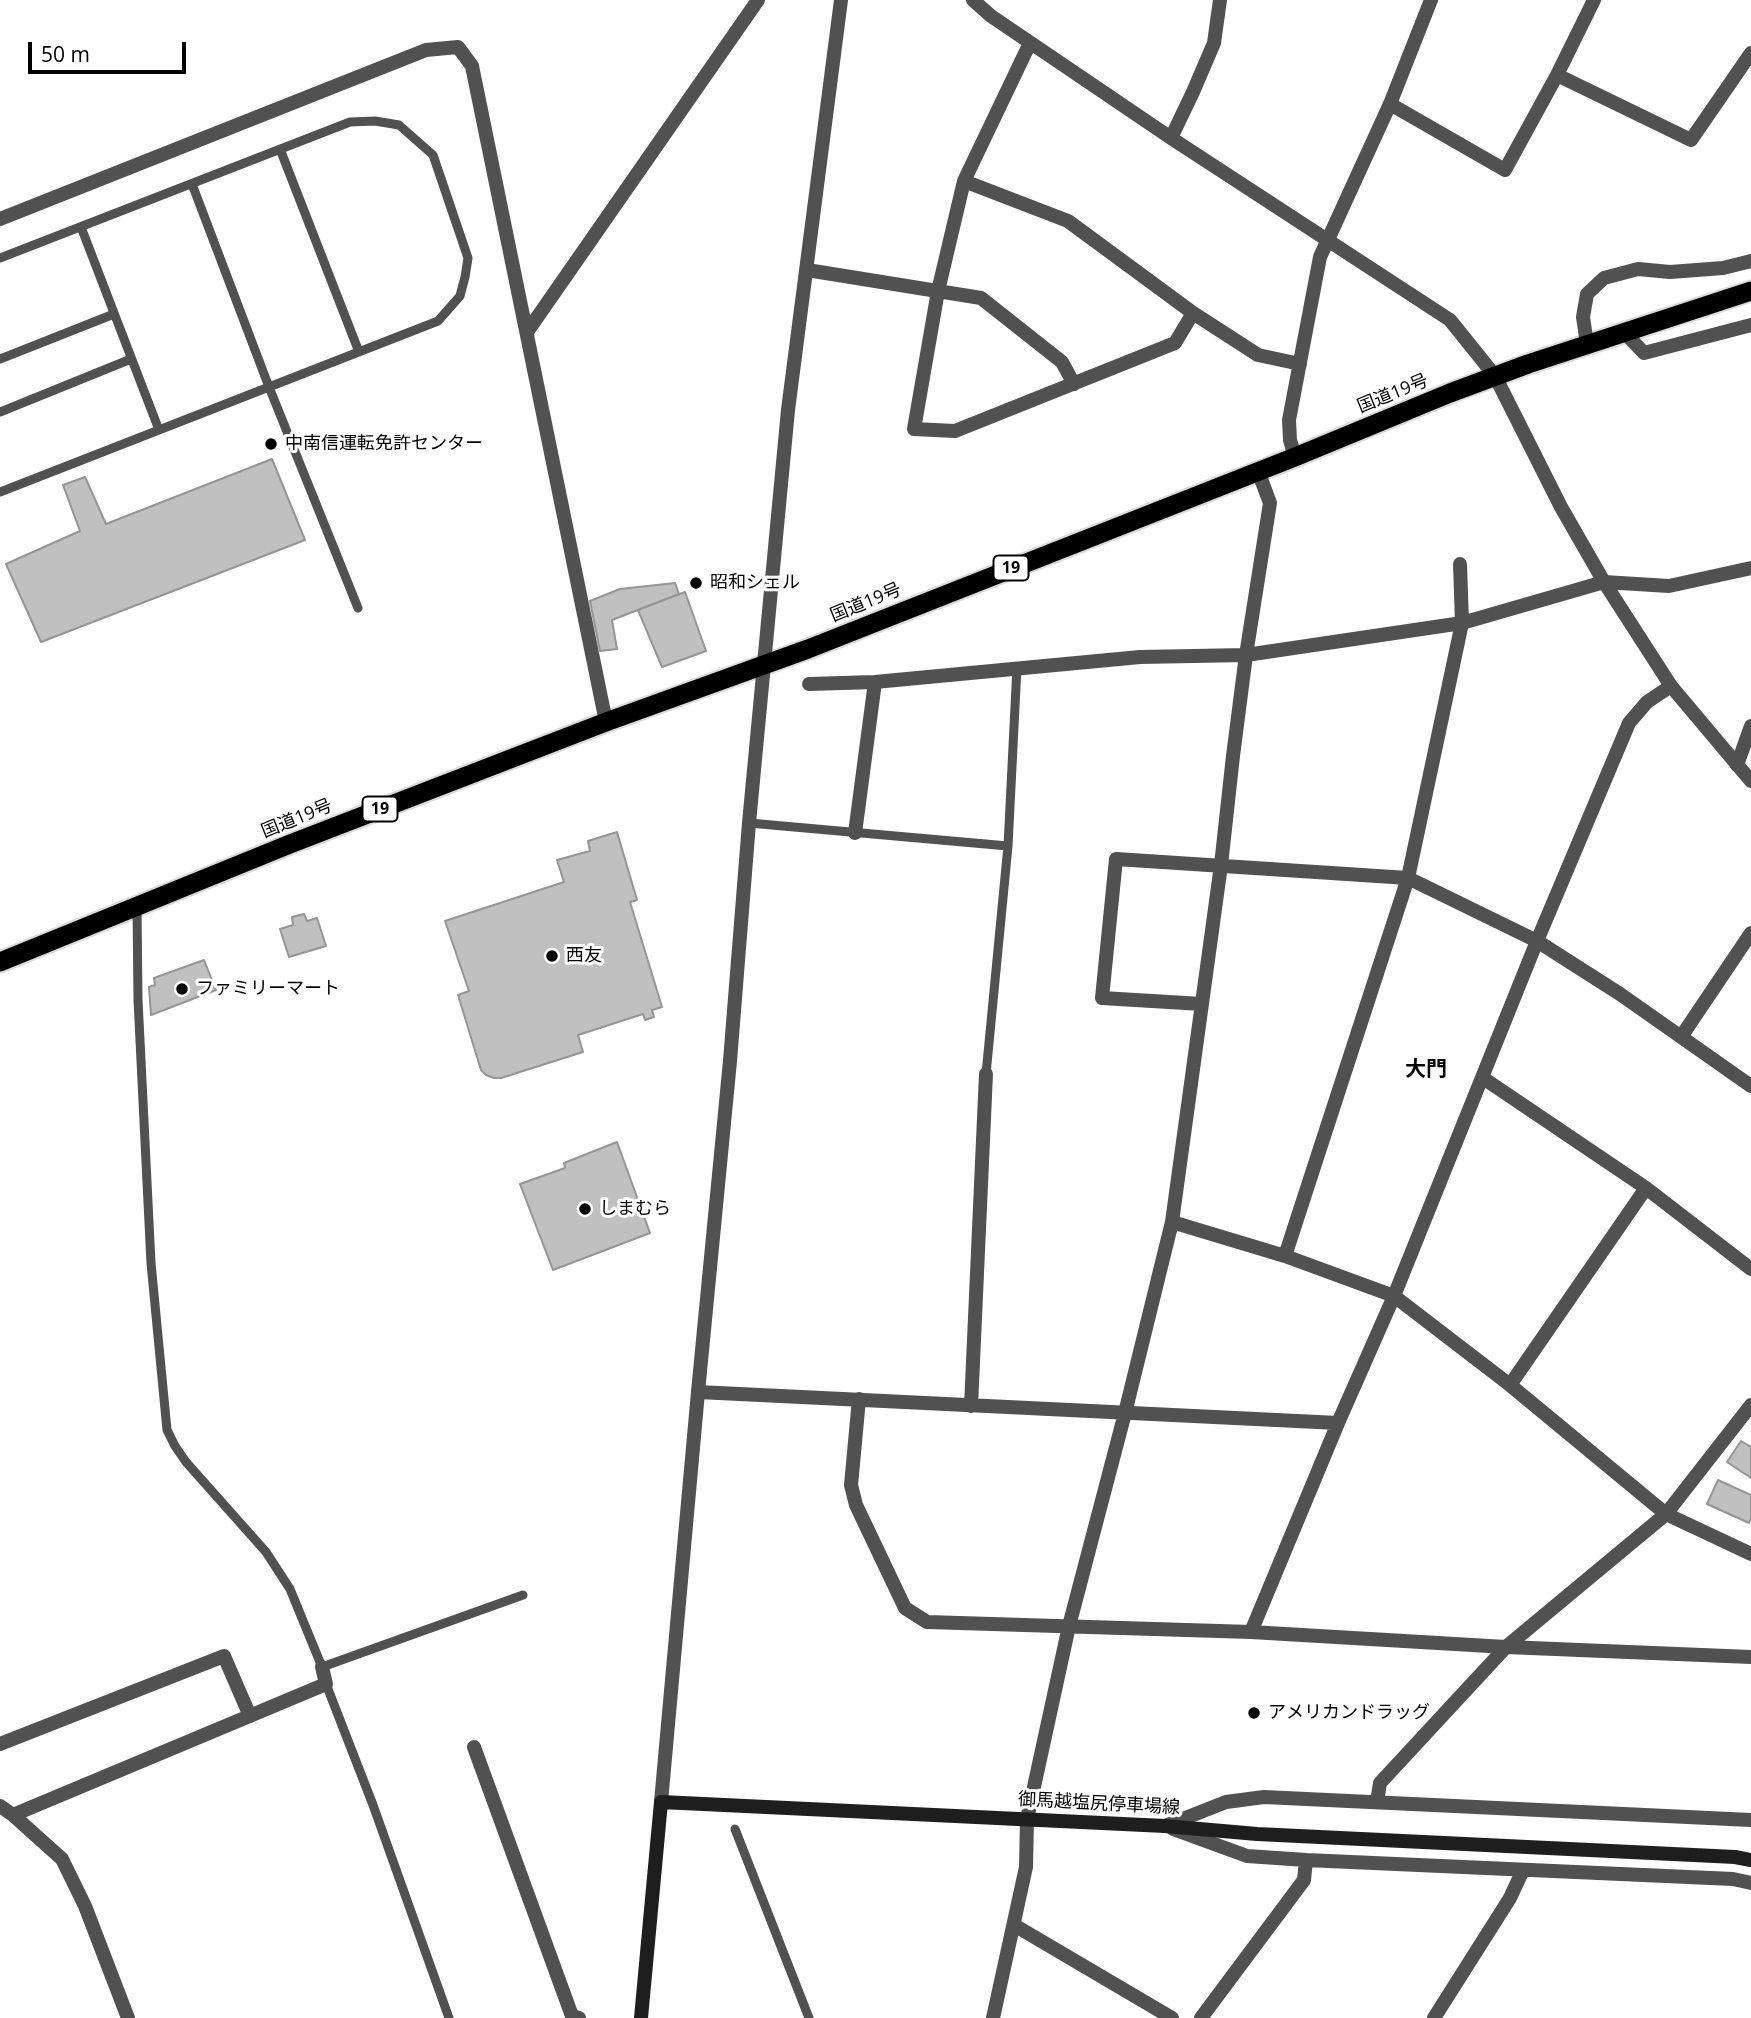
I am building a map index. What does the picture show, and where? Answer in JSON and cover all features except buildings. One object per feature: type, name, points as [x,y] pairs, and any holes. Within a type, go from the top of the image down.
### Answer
[{"type":"highway","name":"国道19号","points":[[0,962],[290,844],[606,722],[764,665],[1495,376],[1751,291]]},
{"type":"main road","name":"御馬越塩尻停車場線","points":[[661,1802],[1166,1826],[1257,1834],[1735,1857],[1751,1860]]},
{"type":"main road","points":[[641,2018],[661,1802]]},
{"type":"street","points":[[527,332],[758,0]]},
{"type":"street","points":[[661,1802],[788,410],[841,0]]},
{"type":"street","points":[[973,0],[990,16],[1171,138],[1450,320],[1495,376],[1560,507],[1604,582],[1671,686],[1751,781]]},
{"type":"street","points":[[1171,138],[1214,43],[1220,0]]},
{"type":"street","points":[[1390,104],[1504,170],[1557,75],[1594,0]]},
{"type":"street","points":[[1295,457],[1290,440],[1289,420],[1321,257],[1390,104],[1428,1]]},
{"type":"street","points":[[1030,43],[964,181],[938,291],[914,429],[955,431],[1175,343],[1193,313]]},
{"type":"street","points":[[0,219],[426,50],[458,47],[472,66],[606,722]]},
{"type":"street","points":[[1557,75],[1691,140],[1751,53]]},
{"type":"street","points":[[964,181],[1068,221],[1193,313],[1258,355],[1300,364]]},
{"type":"street","points":[[1587,344],[1583,317],[1587,294],[1604,278],[1638,269],[1670,272],[1723,268],[1751,261]]},
{"type":"street","points":[[807,270],[981,298],[1062,362],[1074,384]]},
{"type":"street","points":[[1624,332],[1644,353],[1751,326]]},
{"type":"street","points":[[993,2018],[1026,1867],[1027,1819],[1069,1626],[1172,1222],[1221,864],[1246,655],[1270,503],[1258,471]]},
{"type":"street","points":[[1285,1256],[1408,878],[1462,623],[1460,565]]},
{"type":"street","points":[[809,684],[875,682],[1140,657],[1246,655],[1462,623],[1604,582],[1670,586],[1751,568]]},
{"type":"street","points":[[855,833],[875,682]]},
{"type":"street","points":[[1251,1632],[1394,1296],[1629,723],[1647,702],[1671,686]]},
{"type":"street","points":[[1737,765],[1751,726]]},
{"type":"street","points":[[1202,1004],[1102,998],[1116,859],[1408,878],[1538,941],[1620,994],[1751,1086]]},
{"type":"street","points":[[1681,1037],[1751,933]]},
{"type":"street","points":[[971,1406],[986,1074]]},
{"type":"street","points":[[1483,1078],[1646,1188],[1751,1269]]},
{"type":"street","points":[[1510,1385],[1646,1188]]},
{"type":"street","points":[[1172,1222],[1285,1256],[1394,1296],[1510,1385],[1666,1514],[1751,1555]]},
{"type":"street","points":[[698,1392],[1338,1423]]},
{"type":"street","points":[[859,1399],[852,1485],[856,1505],[905,1608],[927,1622],[1251,1632],[1507,1647],[1751,1657]]},
{"type":"street","points":[[1377,1802],[1380,1783],[1507,1647],[1666,1514],[1751,1405]]},
{"type":"street","points":[[0,1744],[224,1656],[250,1716]]},
{"type":"street","points":[[13,1815],[326,1684],[322,1667]]},
{"type":"street","points":[[474,1747],[572,2016],[579,2018]]},
{"type":"street","points":[[1166,1826],[1226,1802],[1264,1797],[1751,1820]]},
{"type":"street","points":[[0,1806],[62,1859],[85,1906],[128,2018]]},
{"type":"street","points":[[1166,1826],[1247,1856],[1733,1879],[1751,1883]]},
{"type":"street","points":[[1201,2018],[1304,1880],[1306,1860]]},
{"type":"street","points":[[1434,2018],[1510,1898],[1523,1870]]},
{"type":"street","points":[[1014,1925],[1172,2018]]},
{"type":"lane","points":[[0,258],[350,122],[375,121],[399,125],[433,155],[468,258],[460,296],[438,321],[0,492]]},
{"type":"lane","points":[[279,149],[359,352]]},
{"type":"lane","points":[[192,184],[269,387],[358,608]]},
{"type":"lane","points":[[81,227],[159,430]]},
{"type":"lane","points":[[0,359],[114,314]]},
{"type":"lane","points":[[0,412],[131,359]]},
{"type":"lane","points":[[986,1074],[1008,846],[1017,667]]},
{"type":"lane","points":[[749,823],[1008,846]]},
{"type":"lane","points":[[137,907],[138,1000],[151,1263],[167,1430],[175,1446],[186,1462],[267,1552],[290,1589],[322,1667],[523,1595]]},
{"type":"lane","points":[[326,1684],[373,1805],[449,2018]]},
{"type":"lane","points":[[735,1829],[809,2018]]},
{"type":"place","name":"中南信運転免許センター","points":[[271,444]]},
{"type":"place","name":"昭和シェル","points":[[696,583]]},
{"type":"place","name":"西友","points":[[552,956]]},
{"type":"place","name":"ファミリーマート","points":[[182,989]]},
{"type":"place","name":"しまむら","points":[[585,1209]]},
{"type":"place","name":"アメリカンドラッグ","points":[[1254,1713]]},
{"type":"district","name":"大門","points":[[1426,1070]]}]
